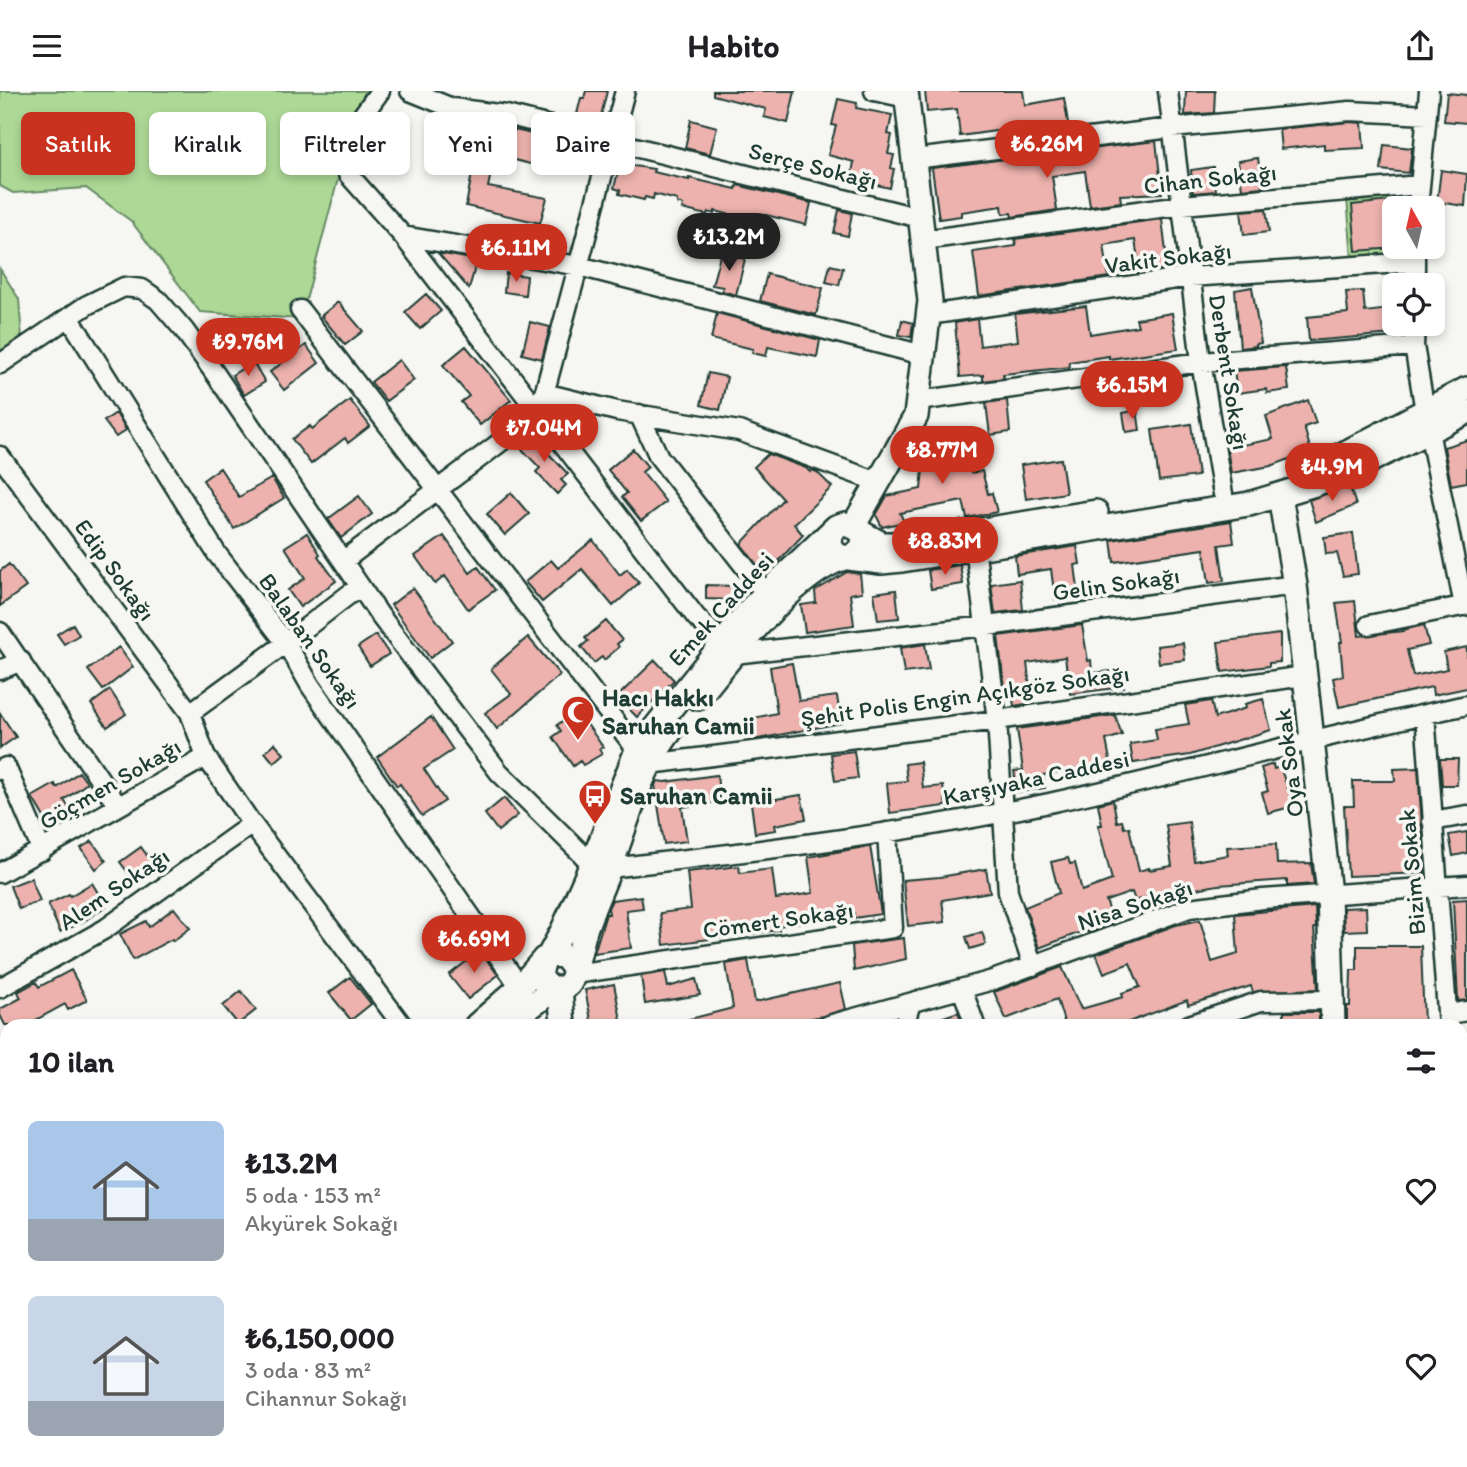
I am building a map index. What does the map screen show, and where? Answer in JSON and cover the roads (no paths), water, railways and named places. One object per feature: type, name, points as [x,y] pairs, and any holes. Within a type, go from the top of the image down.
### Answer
[{"type":"street","points":[[380,91],[355,126],[348,174],[403,236],[696,617],[728,648]]},
{"type":"street","name":"Serçe Sokağı","points":[[410,91],[452,108],[531,121]]},
{"type":"street","points":[[620,112],[625,91]]},
{"type":"street","points":[[874,91],[906,95]]},
{"type":"street","name":"Derbent Sokağı","points":[[1168,91],[1201,362],[1223,494]]},
{"type":"street","points":[[1419,196],[1429,91]]},
{"type":"street","name":"Emek Caddesi","points":[[563,1019],[566,980],[585,929],[601,866],[644,757],[656,749],[728,648],[752,607],[850,530],[916,416],[930,301],[906,95]]},
{"type":"street","points":[[914,159],[1172,128],[1350,111],[1427,114]]},
{"type":"street","name":"Serçe Sokağı","points":[[635,148],[922,229]]},
{"type":"street","points":[[343,561],[539,413],[603,175]]},
{"type":"street","name":"Cihan Sokağı","points":[[922,229],[1420,185]]},
{"type":"street","points":[[403,236],[579,265],[923,355]]},
{"type":"street","name":"Vakit Sokağı","points":[[928,315],[1191,277],[1382,257]]},
{"type":"street","points":[[0,363],[87,305],[124,288],[142,289],[158,300],[184,330],[216,375],[360,586],[499,772],[601,866]]},
{"type":"street","points":[[300,310],[644,757]]},
{"type":"street","name":"Balaban Sokağı","points":[[69,317],[217,554],[286,643],[310,685],[520,987]]},
{"type":"street","points":[[1369,625],[1466,606],[1427,421],[1414,336]]},
{"type":"street","points":[[918,401],[1201,362],[1414,346]]},
{"type":"street","points":[[1467,389],[1427,421],[1361,465],[1280,496],[1249,504],[881,562],[838,556],[831,547],[830,536],[850,530],[882,544],[896,544],[1223,494],[1265,485],[1427,421],[1467,412]]},
{"type":"street","points":[[544,393],[639,414],[739,431],[878,482]]},
{"type":"street","points":[[639,414],[659,457],[766,594]]},
{"type":"street","name":"Edip Sokağı","points":[[0,456],[190,713],[206,757],[251,824],[397,1019]]},
{"type":"street","name":"Oya Sokak","points":[[1280,496],[1296,585],[1329,894],[1333,1019]]},
{"type":"street","points":[[975,548],[998,720],[1008,892],[1033,966]]},
{"type":"street","name":"Emek Caddesi","points":[[728,648],[819,569],[846,558]]},
{"type":"street","name":"Gelin Sokağı","points":[[728,648],[986,626],[1296,585]]},
{"type":"street","points":[[190,713],[360,586]]},
{"type":"street","points":[[0,632],[118,806]]},
{"type":"street","points":[[0,670],[21,661]]},
{"type":"street","name":"Şehit Polis Engin Açıkgöz Sokağı","points":[[644,757],[998,720],[1304,676]]},
{"type":"street","name":"Karşıyaka Caddesi","points":[[601,866],[776,849],[1002,813],[1467,705]]},
{"type":"street","name":"Bizim Sokak","points":[[1425,714],[1437,887],[1455,1017]]},
{"type":"street","name":"Göçmen Sokağı","points":[[0,873],[206,757]]},
{"type":"street","points":[[0,770],[6,767],[42,851]]},
{"type":"street","points":[[1432,821],[1467,815]]},
{"type":"street","name":"Alem Sokağı","points":[[0,988],[105,929],[251,824]]},
{"type":"street","name":"Cömert Sokağı","points":[[566,980],[894,928],[887,832]]},
{"type":"street","name":"Emek Caddesi","points":[[484,1019],[520,987],[547,958],[601,866]]},
{"type":"street","name":"Nisa Sokağı","points":[[863,1019],[1033,966],[1189,908],[1263,899],[1467,885]]},
{"type":"street","points":[[564,956],[566,980],[545,984],[540,974],[541,964],[547,958],[564,956]]},
{"type":"street","points":[[514,1019],[566,980]]},
{"type":"street","points":[[962,989],[973,1019]]},
{"type":"street","points":[[1207,1019],[1261,1001],[1332,1000]]},
{"type":"street","points":[[906,1019],[911,1003]]},
{"type":"place","name":"Hacı Hakkı Saruhan Camii","points":[[578,742]]},
{"type":"place","name":"Saruhan Camii","points":[[595,826]]}]
